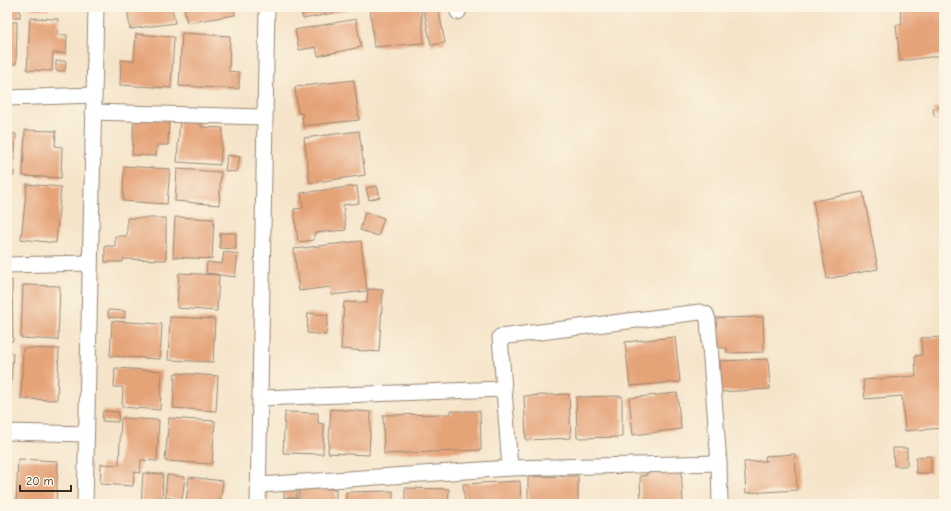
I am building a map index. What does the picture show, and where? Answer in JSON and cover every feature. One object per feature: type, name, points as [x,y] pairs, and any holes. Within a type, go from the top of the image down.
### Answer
[{"type":"street","points":[[85,504],[96,7]]},
{"type":"street","points":[[258,504],[267,7]]},
{"type":"street","points":[[7,98],[94,95]]},
{"type":"street","points":[[93,112],[265,117]]},
{"type":"street","points":[[7,265],[90,263]]},
{"type":"street","points":[[510,468],[500,338],[704,312],[708,320],[719,463],[720,504]]},
{"type":"street","points":[[260,398],[503,389]]},
{"type":"street","points":[[7,432],[86,434]]},
{"type":"street","points":[[259,485],[510,468],[719,463]]},
{"type":"building","points":[[7,7],[20,7],[20,17],[7,17]]},
{"type":"building","points":[[49,7],[49,10],[27,8]]},
{"type":"building","points":[[127,7],[172,7],[175,23],[130,29]]},
{"type":"building","points":[[184,7],[234,7],[235,15],[187,23]]},
{"type":"building","points":[[300,7],[358,7],[358,8],[303,19]]},
{"type":"building","points":[[370,7],[421,7],[424,43],[374,47]]},
{"type":"building","points":[[438,7],[445,43],[431,45],[423,8]]},
{"type":"building","points":[[900,7],[944,7],[944,55],[900,61],[896,25],[902,24]]},
{"type":"building","points":[[30,18],[58,19],[57,35],[67,35],[66,53],[53,53],[52,71],[27,70]]},
{"type":"building","points":[[356,19],[361,47],[318,56],[316,47],[299,50],[295,30]]},
{"type":"building","points":[[7,22],[17,22],[16,64],[7,64]]},
{"type":"building","points":[[182,33],[230,36],[229,71],[239,72],[239,89],[179,86]]},
{"type":"building","points":[[136,34],[174,37],[171,88],[120,85],[121,60],[134,61]]},
{"type":"building","points":[[56,61],[66,61],[65,71],[56,71]]},
{"type":"building","points":[[354,80],[359,120],[303,126],[302,113],[298,113],[295,87]]},
{"type":"building","points":[[943,107],[944,115],[934,116],[933,108]]},
{"type":"building","points":[[134,116],[169,117],[168,145],[157,145],[156,156],[132,155]]},
{"type":"building","points":[[180,118],[201,120],[201,127],[223,128],[220,165],[177,162]]},
{"type":"building","points":[[25,130],[56,131],[55,146],[62,147],[61,178],[23,176]]},
{"type":"building","points":[[359,131],[365,175],[310,183],[304,138]]},
{"type":"building","points":[[7,133],[16,134],[14,176],[7,175]]},
{"type":"building","points":[[227,155],[240,157],[237,172],[225,171]]},
{"type":"building","points":[[124,166],[170,169],[167,204],[123,201]]},
{"type":"building","points":[[177,169],[221,172],[219,205],[175,201]]},
{"type":"building","points":[[27,184],[61,187],[56,243],[21,239]]},
{"type":"building","points":[[357,186],[359,203],[343,205],[346,230],[314,233],[314,240],[298,242],[294,209],[303,208],[301,193]]},
{"type":"building","points":[[377,186],[380,197],[369,200],[366,188]]},
{"type":"building","points":[[863,192],[878,269],[827,279],[813,201]]},
{"type":"building","points":[[365,212],[384,218],[378,236],[360,230]]},
{"type":"building","points":[[175,217],[214,219],[212,259],[173,257]]},
{"type":"building","points":[[127,218],[166,218],[166,260],[123,259],[123,262],[105,262],[105,246],[115,246],[115,236],[127,236]]},
{"type":"building","points":[[220,233],[236,233],[236,249],[220,248]]},
{"type":"building","points":[[361,241],[367,291],[331,295],[330,287],[299,291],[294,249]]},
{"type":"building","points":[[224,252],[238,254],[235,277],[206,273],[207,262],[222,264]]},
{"type":"building","points":[[179,273],[219,275],[217,311],[177,308]]},
{"type":"building","points":[[7,280],[12,280],[13,341],[7,341]]},
{"type":"building","points":[[23,285],[60,286],[58,340],[21,338]]},
{"type":"building","points":[[368,289],[383,290],[379,352],[341,349],[344,302],[367,303]]},
{"type":"building","points":[[108,310],[125,311],[125,318],[108,317]]},
{"type":"building","points":[[308,313],[328,315],[326,335],[307,333]]},
{"type":"building","points":[[170,317],[215,319],[213,362],[168,360]]},
{"type":"building","points":[[763,317],[764,352],[727,353],[727,348],[715,348],[714,318]]},
{"type":"building","points":[[112,321],[162,324],[160,359],[110,356]]},
{"type":"building","points":[[675,337],[680,382],[630,386],[625,342]]},
{"type":"building","points":[[943,337],[944,428],[905,431],[902,396],[865,399],[863,380],[916,376],[915,356],[922,355],[921,338]]},
{"type":"building","points":[[23,348],[59,349],[57,400],[21,399]]},
{"type":"building","points":[[7,353],[13,353],[11,388],[7,388]]},
{"type":"building","points":[[768,359],[770,389],[721,392],[720,361]]},
{"type":"building","points":[[115,368],[162,371],[160,410],[122,407],[123,387],[114,387]]},
{"type":"building","points":[[175,373],[218,376],[216,411],[173,408]]},
{"type":"building","points":[[677,393],[681,429],[633,435],[629,398]]},
{"type":"building","points":[[569,394],[571,438],[526,440],[524,396]]},
{"type":"building","points":[[622,396],[622,437],[577,438],[576,397]]},
{"type":"building","points":[[331,409],[371,412],[369,455],[328,453]]},
{"type":"building","points":[[103,411],[119,412],[118,422],[102,421]]},
{"type":"building","points":[[451,411],[480,411],[481,450],[384,454],[383,415],[451,414]]},
{"type":"building","points":[[285,412],[318,413],[318,423],[324,424],[323,454],[283,453]]},
{"type":"building","points":[[121,418],[159,420],[157,461],[141,460],[140,473],[134,472],[133,486],[100,484],[101,464],[119,465]]},
{"type":"building","points":[[169,418],[215,421],[212,464],[165,461]]},
{"type":"building","points":[[893,448],[907,448],[907,466],[894,466]]},
{"type":"building","points":[[795,454],[797,490],[746,493],[744,462],[766,461],[765,456]]},
{"type":"building","points":[[931,456],[931,473],[916,473],[916,457]]},
{"type":"building","points":[[18,459],[58,461],[56,504],[16,504]]},
{"type":"building","points":[[681,466],[683,504],[641,504],[640,476],[647,475],[647,468]]},
{"type":"building","points":[[143,473],[163,474],[162,504],[141,504]]},
{"type":"building","points":[[167,475],[185,477],[182,500],[165,497]]},
{"type":"building","points":[[578,476],[578,504],[528,504],[528,477]]},
{"type":"building","points":[[189,477],[223,481],[220,502],[214,501],[214,504],[177,504],[177,501],[186,502]]},
{"type":"building","points":[[520,481],[521,504],[465,504],[463,484]]},
{"type":"building","points":[[299,488],[336,489],[336,504],[282,504],[283,499],[299,499]]},
{"type":"building","points":[[405,488],[449,489],[448,504],[405,504]]},
{"type":"building","points":[[284,490],[297,491],[297,498],[284,497]]},
{"type":"building","points":[[393,491],[393,504],[346,504],[346,492]]}]
